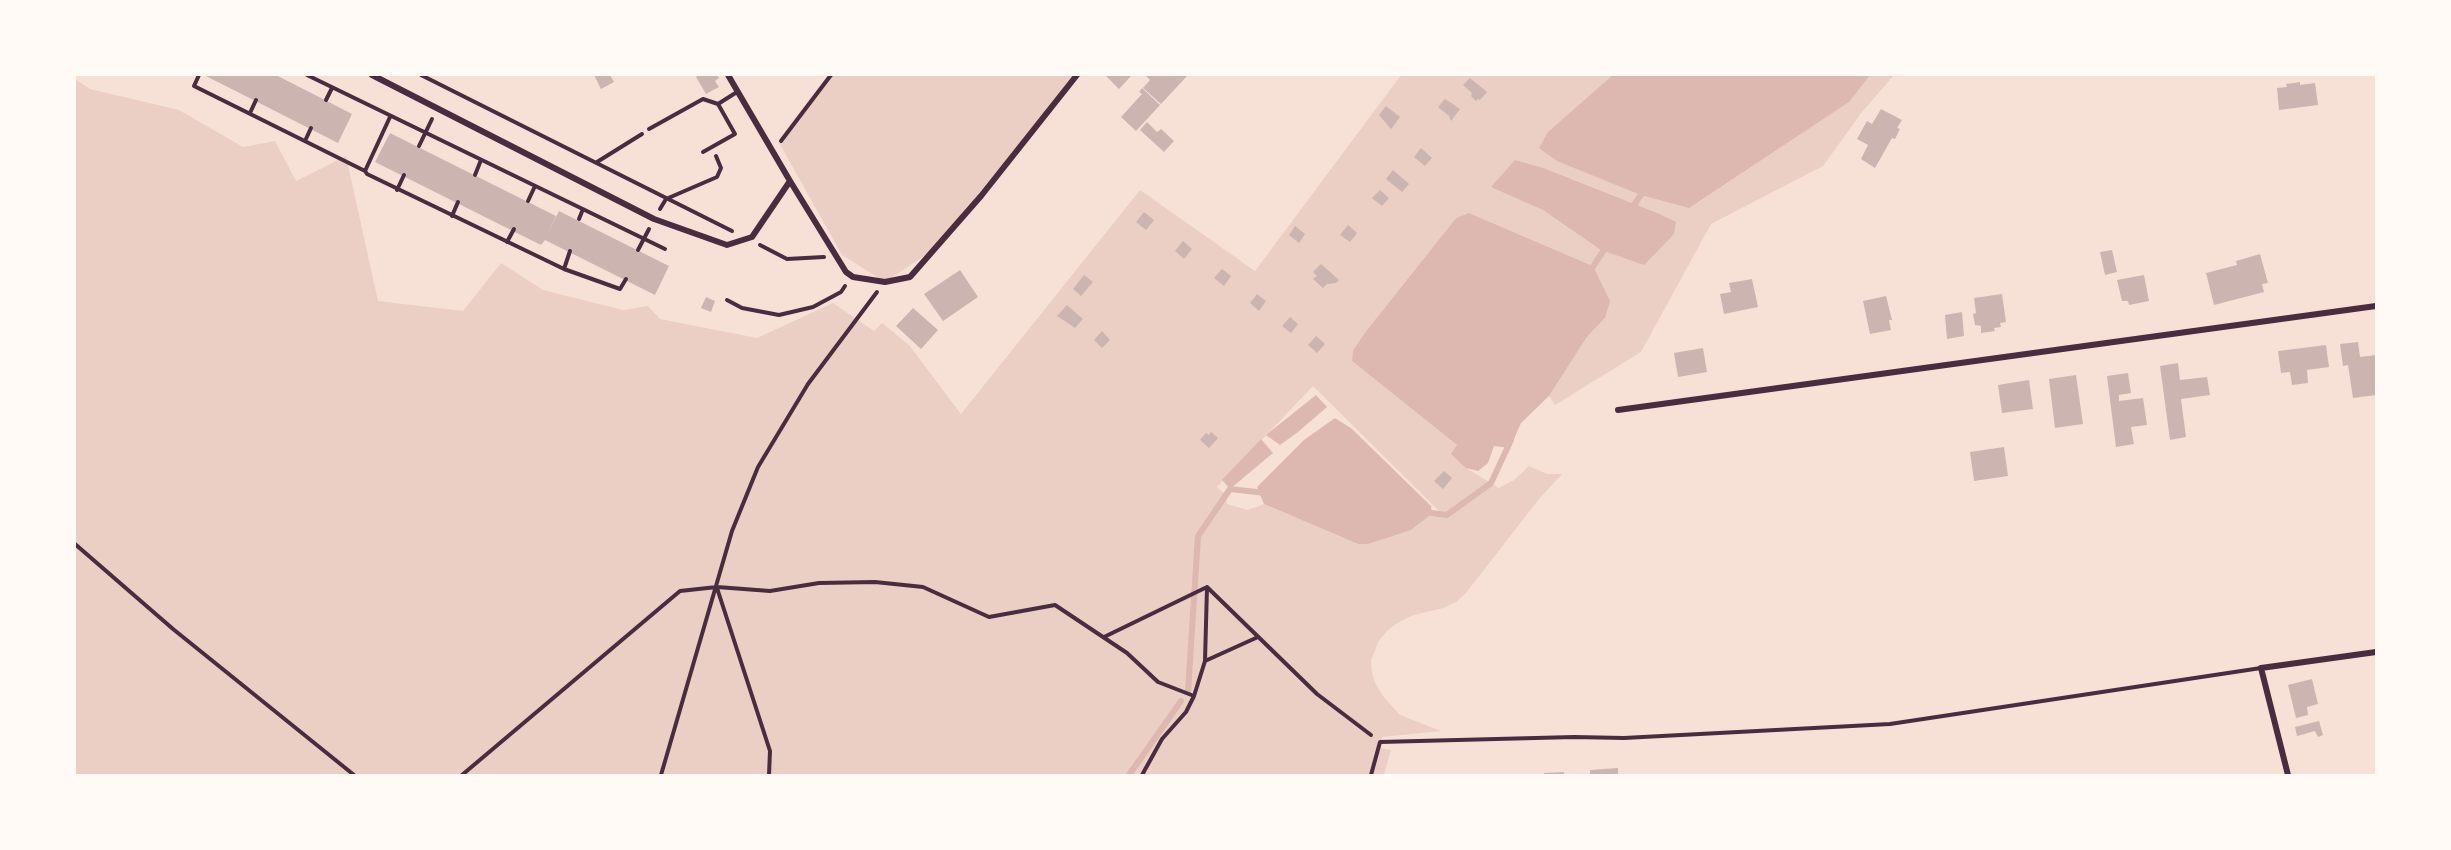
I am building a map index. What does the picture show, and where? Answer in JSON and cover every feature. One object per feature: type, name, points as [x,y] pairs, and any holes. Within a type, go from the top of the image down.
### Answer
[{"type":"street","points":[[372,75],[654,219],[727,245],[752,237],[790,181]]},
{"type":"street","points":[[729,75],[846,272],[853,277],[885,282],[910,277],[981,195],[1077,75]]},
{"type":"street","points":[[1618,410],[2376,306]]},
{"type":"street","points":[[2288,775],[2261,668],[2376,652]]},
{"type":"lane","points":[[718,104],[738,92]]},
{"type":"lane","points":[[649,129],[703,99],[718,104],[735,134],[703,152]]},
{"type":"lane","points":[[1371,775],[1380,742],[1574,736],[1624,738],[1890,724],[2261,668]]},
{"type":"path","points":[[199,75],[194,86],[365,171],[397,190],[564,269],[620,289],[626,279]]},
{"type":"path","points":[[307,75],[665,249]]},
{"type":"path","points":[[421,75],[787,259],[837,257]]},
{"type":"path","points":[[773,151],[831,75]]},
{"type":"path","points":[[326,100],[332,88]]},
{"type":"path","points":[[250,113],[256,100]]},
{"type":"path","points":[[365,171],[390,117]]},
{"type":"path","points":[[305,141],[311,128]]},
{"type":"path","points":[[597,162],[649,129]]},
{"type":"path","points":[[638,250],[666,198],[717,177],[721,168],[711,147]]},
{"type":"path","points":[[475,174],[481,160]]},
{"type":"path","points":[[397,190],[404,175]]},
{"type":"path","points":[[528,201],[535,186]]},
{"type":"path","points":[[452,216],[458,202]]},
{"type":"path","points":[[579,219],[583,209]]},
{"type":"path","points":[[507,242],[513,230]]},
{"type":"path","points":[[564,269],[570,251]]},
{"type":"path","points":[[727,300],[742,308],[779,315],[813,307],[841,291],[853,277]]},
{"type":"path","points":[[661,775],[732,531],[758,467],[808,384],[885,282]]},
{"type":"path","points":[[75,544],[173,629],[354,775]]},
{"type":"path","points":[[462,775],[680,591],[717,587],[770,591],[819,583],[875,582],[923,587],[989,618],[1054,605],[1126,653],[1158,682],[1194,696]]},
{"type":"path","points":[[717,587],[770,751],[769,775]]},
{"type":"path","points":[[1104,637],[1207,587]]},
{"type":"path","points":[[1207,587],[1317,694],[1380,742]]},
{"type":"path","points":[[1142,775],[1162,739],[1186,712],[1194,696],[1206,661],[1207,587]]},
{"type":"path","points":[[1206,661],[1258,637]]},
{"type":"shaded area","points":[[828,75],[1077,75],[933,250],[885,282],[842,255],[778,141]]},
{"type":"shaded area","points":[[1401,75],[1894,75],[1862,112],[1823,166],[1711,224],[1641,352],[1555,405],[1549,396],[1587,337],[1605,318],[1593,266],[1469,213],[1456,218],[1367,330],[1353,350],[1352,361],[1457,445],[1466,468],[1499,488],[1514,480],[1529,466],[1547,474],[1562,474],[1539,499],[1466,593],[1456,602],[1443,608],[1411,616],[1396,624],[1378,642],[1371,661],[1372,673],[1383,696],[1400,715],[1441,731],[1382,737],[1381,748],[1391,750],[1384,775],[75,775],[75,79],[90,89],[179,110],[243,147],[275,141],[296,181],[346,156],[378,301],[463,311],[501,263],[543,290],[623,310],[648,306],[660,319],[757,338],[833,303],[874,331],[882,323],[909,345],[961,414],[1140,190],[1255,271]],"holes":[[[1313,386],[1441,513],[1432,514],[1411,530],[1358,544],[1264,504],[1248,510],[1227,504],[1225,494],[1217,487]]]},
{"type":"shaded area","points":[[1613,75],[1870,75],[1849,102],[1689,208],[1641,195],[1557,161],[1539,148],[1548,132]]},
{"type":"shaded area","points":[[1515,160],[1543,168],[1657,213],[1676,222],[1674,234],[1644,265],[1601,250],[1543,210],[1491,187]]},
{"type":"shaded area","points":[[1469,213],[1593,266],[1610,301],[1605,318],[1587,337],[1549,396],[1521,423],[1510,448],[1494,446],[1488,463],[1478,471],[1466,468],[1451,454],[1457,445],[1352,361],[1353,350],[1367,330],[1456,218]]},
{"type":"shaded area","points":[[1316,395],[1327,407],[1298,432],[1280,445],[1266,435]]},
{"type":"shaded area","points":[[1335,418],[1352,429],[1431,506],[1432,514],[1411,530],[1368,544],[1358,544],[1264,504],[1257,487],[1304,440]]},
{"type":"shaded area","points":[[1261,439],[1273,453],[1230,489],[1222,480]]},
{"type":"building","points":[[204,75],[276,75],[352,114],[338,143]]},
{"type":"building","points":[[594,75],[610,75],[614,82],[601,89]]},
{"type":"building","points":[[717,75],[719,78],[715,81],[719,87],[706,94],[696,77]]},
{"type":"building","points":[[1105,75],[1132,75],[1119,89]]},
{"type":"building","points":[[1145,75],[1188,75],[1161,104],[1143,88],[1150,80]]},
{"type":"building","points":[[1470,78],[1487,92],[1480,100],[1476,101],[1471,96],[1472,93],[1463,85]]},
{"type":"building","points":[[2300,82],[2300,85],[2315,83],[2318,105],[2279,110],[2277,88]]},
{"type":"building","points":[[1142,88],[1160,105],[1136,131],[1121,117],[1142,94],[1139,92]]},
{"type":"building","points":[[1445,99],[1460,109],[1451,121],[1449,116],[1438,107]]},
{"type":"building","points":[[1386,106],[1400,117],[1391,129],[1379,115]]},
{"type":"building","points":[[1881,109],[1902,120],[1897,128],[1900,129],[1895,139],[1892,138],[1875,168],[1861,159],[1868,145],[1857,139],[1867,121],[1872,124]]},
{"type":"building","points":[[1147,122],[1157,132],[1161,129],[1174,141],[1164,152],[1140,130]]},
{"type":"building","points":[[390,133],[556,216],[547,235],[559,211],[669,266],[655,295],[545,240],[541,245],[375,162]]},
{"type":"building","points":[[1421,148],[1432,158],[1425,166],[1414,157]]},
{"type":"building","points":[[1393,170],[1409,184],[1402,192],[1386,179]]},
{"type":"building","points":[[1380,190],[1389,198],[1382,206],[1372,198]]},
{"type":"building","points":[[1144,212],[1154,220],[1146,230],[1136,222]]},
{"type":"building","points":[[1348,225],[1357,233],[1350,242],[1340,235]]},
{"type":"building","points":[[1295,226],[1305,234],[1299,243],[1289,235]]},
{"type":"building","points":[[1183,241],[1192,249],[1184,259],[1175,251]]},
{"type":"building","points":[[2112,250],[2117,272],[2105,275],[2100,252]]},
{"type":"building","points":[[2260,254],[2268,283],[2262,284],[2264,292],[2214,305],[2206,273],[2237,265],[2236,261]]},
{"type":"building","points":[[1321,264],[1339,280],[1336,283],[1327,284],[1323,288],[1313,279],[1317,276],[1313,272]]},
{"type":"building","points":[[1222,269],[1231,276],[1224,286],[1214,278]]},
{"type":"building","points":[[960,270],[978,297],[943,321],[924,294]]},
{"type":"building","points":[[1084,275],[1093,282],[1081,296],[1073,289]]},
{"type":"building","points":[[2144,275],[2149,301],[2129,305],[2128,301],[2122,301],[2117,280]]},
{"type":"building","points":[[1752,279],[1758,307],[1724,314],[1720,294],[1731,292],[1729,283]]},
{"type":"building","points":[[1257,294],[1266,301],[1259,311],[1250,303]]},
{"type":"building","points":[[2002,294],[2006,322],[2000,323],[2001,327],[1994,328],[1995,331],[1981,333],[1981,326],[1975,325],[1974,298]]},
{"type":"building","points":[[1886,296],[1892,320],[1889,320],[1891,330],[1870,334],[1863,301]]},
{"type":"building","points":[[706,297],[715,301],[711,312],[701,308]]},
{"type":"building","points":[[1067,305],[1083,319],[1075,328],[1057,316]]},
{"type":"building","points":[[913,308],[938,330],[921,349],[896,326]]},
{"type":"building","points":[[1962,312],[1964,336],[1947,339],[1945,315]]},
{"type":"building","points":[[1290,317],[1298,324],[1291,333],[1282,326]]},
{"type":"building","points":[[1102,331],[1110,340],[1102,348],[1094,340]]},
{"type":"building","points":[[1316,336],[1325,344],[1317,353],[1308,345]]},
{"type":"building","points":[[2358,342],[2360,357],[2376,355],[2376,395],[2353,398],[2348,365],[2343,366],[2340,344]]},
{"type":"building","points":[[2326,345],[2329,367],[2307,370],[2308,383],[2292,385],[2290,372],[2281,373],[2278,351]]},
{"type":"building","points":[[1703,348],[1707,372],[1678,377],[1674,353]]},
{"type":"building","points":[[2178,363],[2180,380],[2207,377],[2210,395],[2181,399],[2186,437],[2170,440],[2160,366]]},
{"type":"building","points":[[2128,373],[2131,393],[2119,395],[2119,401],[2143,398],[2147,425],[2131,427],[2134,444],[2116,447],[2107,376]]},
{"type":"building","points":[[2076,375],[2083,424],[2055,428],[2049,379]]},
{"type":"building","points":[[2029,380],[2033,409],[2002,413],[1998,385]]},
{"type":"building","points":[[1211,432],[1218,438],[1209,448],[1200,440],[1206,433],[1209,435]]},
{"type":"building","points":[[2004,447],[2008,476],[1974,481],[1970,452]]},
{"type":"building","points":[[1444,471],[1452,478],[1443,489],[1434,481]]},
{"type":"building","points":[[2312,679],[2318,704],[2307,707],[2308,715],[2296,718],[2288,685]]},
{"type":"building","points":[[2319,721],[2323,735],[2318,737],[2315,731],[2297,736],[2295,727]]},
{"type":"building","points":[[1618,768],[1618,775],[1590,775],[1590,770]]},
{"type":"building","points":[[1564,772],[1564,775],[1544,775],[1544,773]]},
{"type":"waterway","points":[[1632,208],[1645,189]]},
{"type":"waterway","points":[[1590,271],[1608,244]]},
{"type":"waterway","points":[[1424,512],[1447,515],[1491,483],[1511,440]]},
{"type":"waterway","points":[[1188,692],[1198,536],[1230,489],[1265,493]]},
{"type":"waterway","points":[[1129,775],[1181,701]]}]
